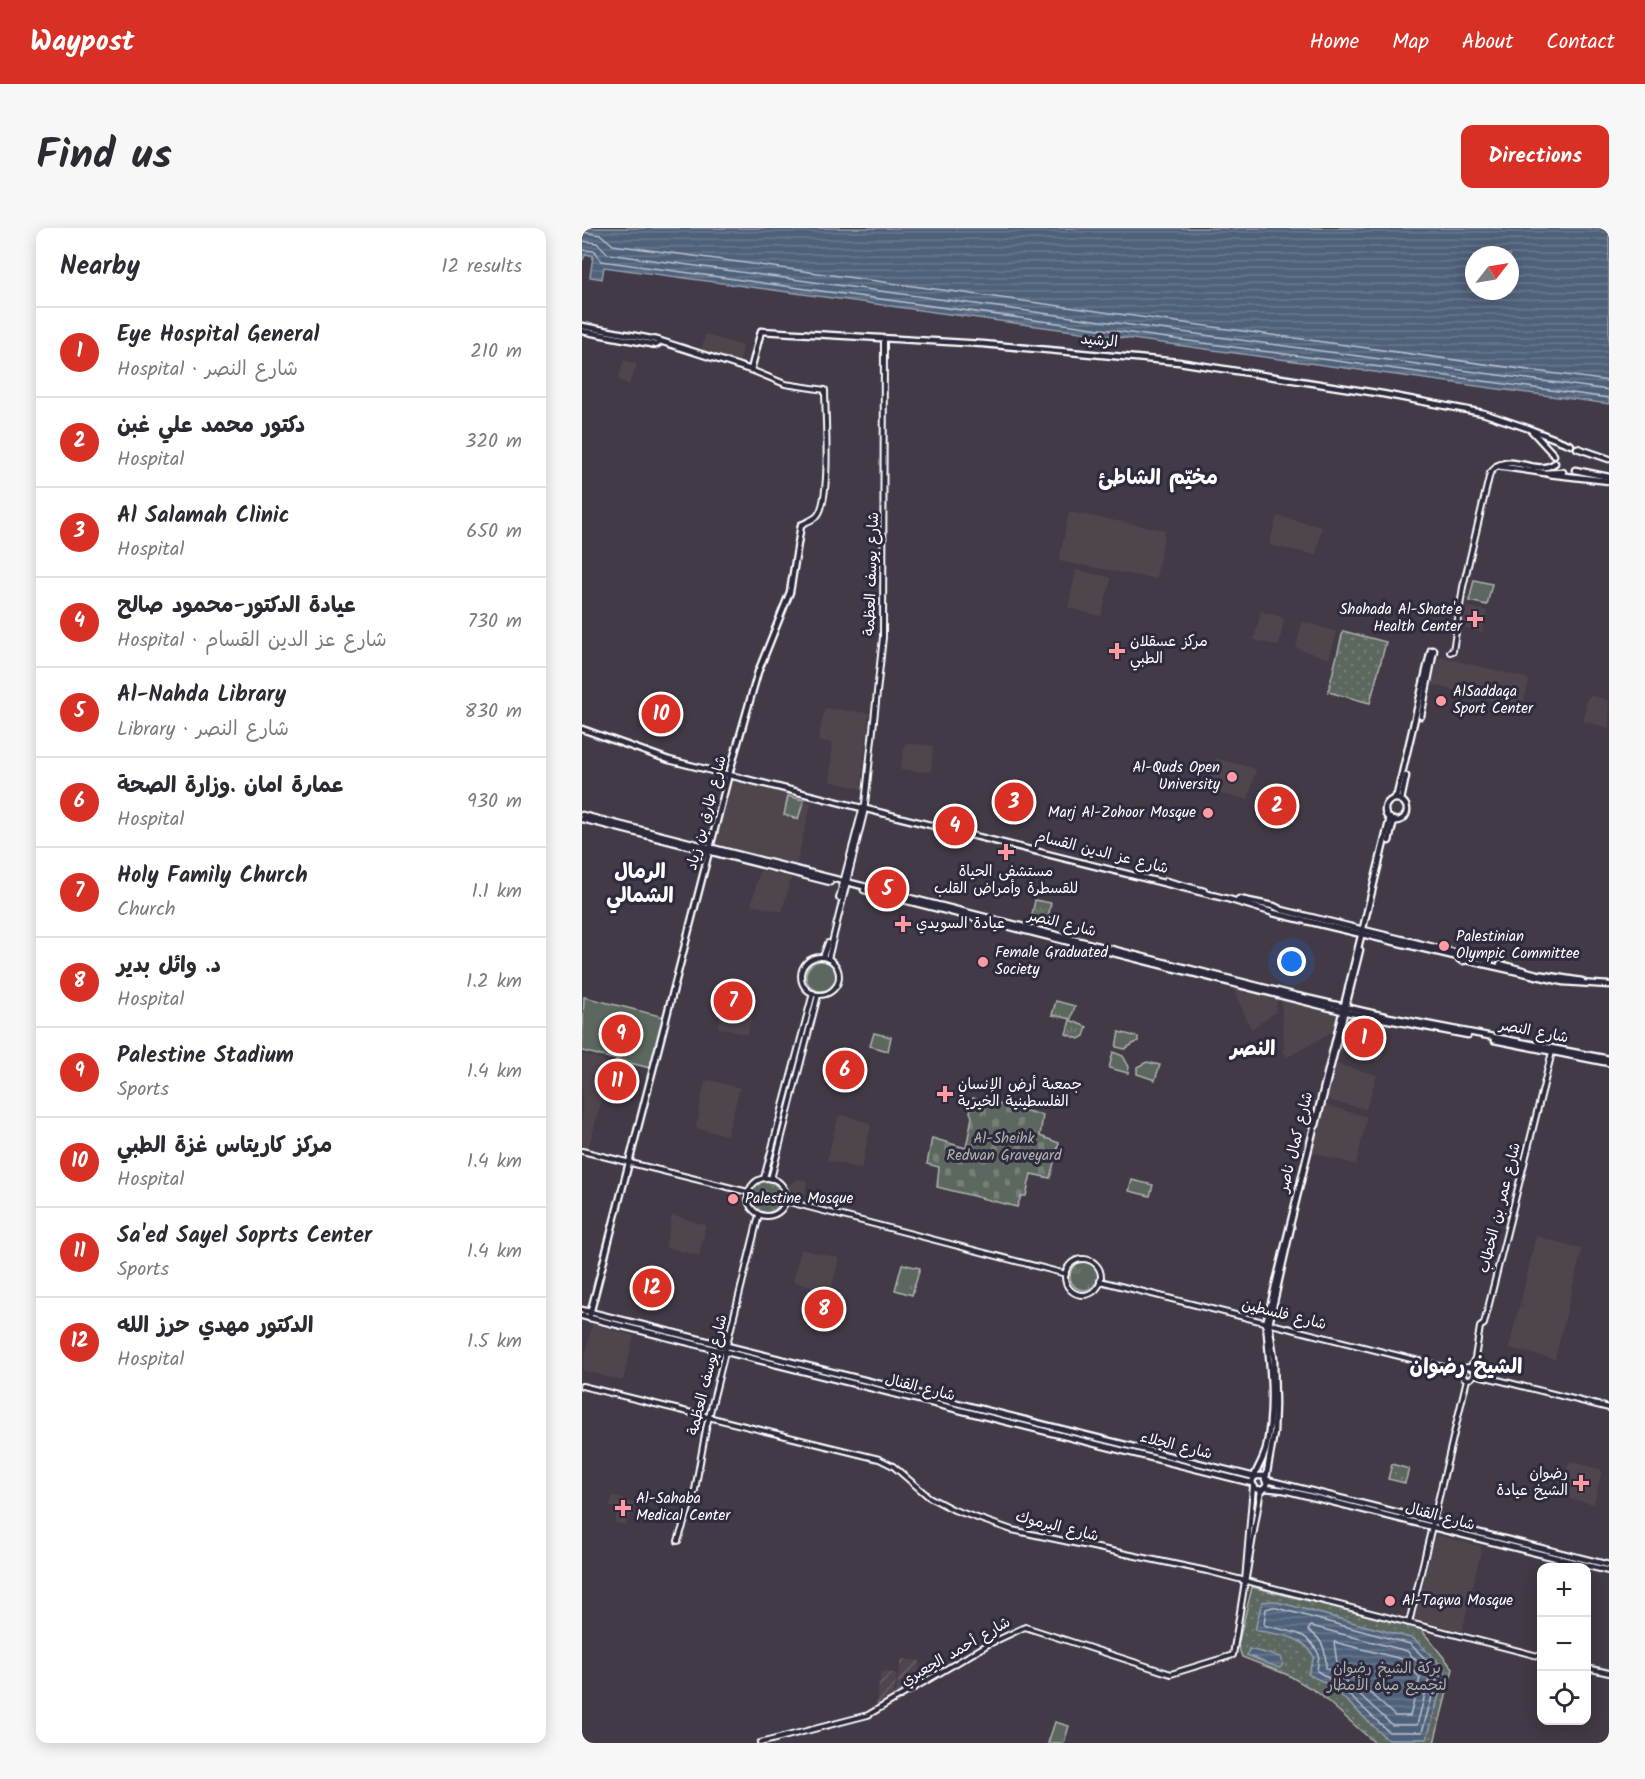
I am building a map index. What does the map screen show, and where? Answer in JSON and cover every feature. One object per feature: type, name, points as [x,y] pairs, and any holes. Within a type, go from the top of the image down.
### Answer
[{"type":"main road","points":[[582,326],[657,340],[658,343],[751,370]]},
{"type":"main road","points":[[582,331],[656,345],[658,343]]},
{"type":"main road","name":"الرشيد","points":[[751,370],[761,331],[1107,354],[1179,362],[1456,406],[1530,429],[1571,445]]},
{"type":"main road","points":[[1530,429],[1554,455]]},
{"type":"main road","points":[[1577,448],[1609,459]]},
{"type":"main road","points":[[1497,466],[1506,462],[1544,467],[1554,463]]},
{"type":"main road","points":[[1497,466],[1609,479]]},
{"type":"main road","points":[[1575,470],[1609,479]]},
{"type":"main road","points":[[1545,473],[1563,472]]},
{"type":"main road","name":"شارع طارق بن زياد","points":[[590,1315],[729,774],[758,672],[790,592],[801,525]]},
{"type":"main road","points":[[1392,800],[1401,800],[1406,805],[1406,813],[1402,819],[1392,819],[1386,807],[1392,800],[1397,795],[1433,650],[1401,800]]},
{"type":"main road","name":"شارع عز الدين القسام","points":[[582,729],[638,751],[1228,899],[1272,913],[1417,943],[1458,955],[1462,961],[1563,982],[1609,984]]},
{"type":"main road","name":"شارع عز الدين القسام","points":[[863,808],[1274,906],[1363,932],[1458,955]]},
{"type":"main road","name":"شارع النصر","points":[[582,817],[1344,1009],[1552,1052],[1609,1061]]},
{"type":"main road","name":"شارع كمال ناصر","points":[[1253,1485],[1266,1448],[1270,1416],[1271,1361],[1267,1323],[1392,819]]},
{"type":"main road","points":[[1272,913],[1277,910],[1274,906]]},
{"type":"main road","name":"شارع عز الدين القسام","points":[[1458,955],[1463,951],[1538,974],[1609,984]]},
{"type":"main road","points":[[1466,960],[1467,954]]},
{"type":"main road","name":"شارع النصر","points":[[1344,1009],[1609,1061]]},
{"type":"main road","name":"شارع القنال","points":[[582,1310],[590,1315],[1263,1489],[1284,1490],[1609,1571]]},
{"type":"main road","name":"شارع القنال","points":[[582,1316],[590,1315]]},
{"type":"main road","name":"شارع كمال ناصر","points":[[1263,1489],[1273,1441],[1275,1404],[1274,1358],[1267,1323]]},
{"type":"main road","name":"شارع القنال","points":[[726,1349],[1093,1437]]},
{"type":"main road","name":"شارع الجلاء","points":[[1093,1437],[1266,1479]]},
{"type":"main road","name":"شارع القنال","points":[[1266,1479],[1609,1565]]},
{"type":"street","name":"شارع يوسف العظمة","points":[[825,958],[863,808],[883,637],[884,339]]},
{"type":"street","points":[[751,370],[785,384],[825,390],[827,454],[824,501],[817,516],[801,525]]},
{"type":"street","points":[[1450,652],[1453,651],[1463,587],[1490,473],[1497,466]]},
{"type":"street","points":[[825,958],[838,969],[838,981],[831,992],[818,995],[803,984],[802,971],[810,960],[825,958]]},
{"type":"street","points":[[764,1178],[813,993]]},
{"type":"street","points":[[771,1179],[818,995]]},
{"type":"street","name":"شارع عمر بن الخطاب","points":[[1470,1368],[1475,1358],[1480,1327],[1484,1323],[1552,1052]]},
{"type":"street","points":[[582,1151],[748,1192]]},
{"type":"street","points":[[764,1178],[771,1179],[783,1187],[785,1201],[775,1214],[759,1215],[749,1205],[748,1192],[753,1184],[764,1178]]},
{"type":"street","points":[[785,1201],[1066,1274]]},
{"type":"street","name":"شارع يوسف العظمة","points":[[678,1541],[695,1490],[709,1416],[759,1215]]},
{"type":"street","points":[[1087,1259],[1098,1268],[1100,1281],[1092,1292],[1079,1294],[1068,1286],[1066,1274],[1074,1261],[1087,1259]]},
{"type":"street","name":"شارع فلسطين","points":[[1100,1281],[1462,1372]]},
{"type":"street","points":[[1467,1379],[1462,1372],[1465,1368],[1470,1368],[1474,1374],[1609,1408]]},
{"type":"street","points":[[1409,1623],[1467,1379],[1474,1374]]},
{"type":"street","name":"شارع اليرموك","points":[[582,1386],[879,1459],[893,1466],[929,1497],[954,1510],[1012,1530],[1245,1581],[1537,1656]]},
{"type":"street","points":[[1245,1581],[1253,1485]]},
{"type":"street","points":[[1245,1581],[1250,1569],[1263,1489]]},
{"type":"street","name":"شارع أحمد الجعبري","points":[[760,1743],[868,1715],[987,1645],[1024,1627],[1150,1670],[1171,1674],[1233,1655],[1245,1581]]},
{"type":"street","points":[[1591,1669],[1609,1673]]},
{"type":"shaded area","points":[[705,334],[743,346],[739,365],[701,354]]},
{"type":"shaded area","points":[[624,360],[637,364],[629,385],[618,379]]},
{"type":"shaded area","points":[[1069,512],[1165,530],[1156,579],[1059,561]]},
{"type":"shaded area","points":[[1277,516],[1322,527],[1316,555],[1269,545]]},
{"type":"shaded area","points":[[1076,570],[1109,577],[1111,580],[1101,616],[1068,608]]},
{"type":"shaded area","name":"Shohada Al-Shate'e Health Center","points":[[1467,606],[1487,611],[1482,632],[1462,627]]},
{"type":"shaded area","points":[[1261,611],[1284,618],[1279,646],[1254,640]]},
{"type":"shaded area","points":[[1302,623],[1337,632],[1329,659],[1296,648]]},
{"type":"shaded area","points":[[1441,657],[1527,678],[1529,682],[1522,708],[1433,685],[1438,659]]},
{"type":"shaded area","points":[[1591,695],[1609,701],[1609,728],[1583,721],[1587,699]]},
{"type":"shaded area","points":[[825,708],[869,713],[861,789],[830,781],[832,743],[818,741]]},
{"type":"shaded area","points":[[905,743],[933,746],[931,772],[900,770]]},
{"type":"shaded area","name":"Al-Quds Open University","points":[[1216,758],[1256,769],[1248,800],[1210,791],[1210,779]]},
{"type":"shaded area","points":[[733,779],[804,797],[804,801],[811,803],[796,866],[715,846],[729,781]]},
{"type":"shaded area","points":[[760,870],[791,878],[782,912],[751,905]]},
{"type":"shaded area","points":[[1232,986],[1245,990],[1245,994],[1249,992],[1278,999],[1275,1013],[1251,1029]]},
{"type":"shaded area","points":[[727,993],[756,1000],[747,1035],[718,1027]]},
{"type":"shaded area","points":[[1281,999],[1338,1013],[1332,1032],[1288,1057],[1282,1051],[1284,1046]]},
{"type":"shaded area","points":[[1349,1015],[1389,1024],[1381,1061],[1339,1051]]},
{"type":"shaded area","points":[[582,1054],[605,1060],[599,1088],[605,1089],[588,1149],[582,1147]]},
{"type":"shaded area","points":[[1337,1064],[1377,1075],[1366,1109],[1331,1101],[1328,1097]]},
{"type":"shaded area","points":[[709,1080],[740,1088],[727,1135],[695,1128],[700,1114],[698,1113],[705,1082]]},
{"type":"shaded area","points":[[1323,1104],[1367,1117],[1356,1165],[1311,1152]]},
{"type":"shaded area","points":[[842,1115],[867,1122],[871,1126],[861,1169],[827,1160],[838,1117]]},
{"type":"shaded area","points":[[799,1179],[807,1181],[804,1203],[787,1199],[784,1187]]},
{"type":"shaded area","points":[[672,1215],[706,1225],[699,1256],[665,1247]]},
{"type":"shaded area","points":[[1536,1236],[1582,1249],[1555,1359],[1509,1348],[1519,1306],[1533,1309],[1520,1305]]},
{"type":"shaded area","points":[[801,1249],[839,1258],[831,1291],[793,1282]]},
{"type":"shaded area","points":[[592,1324],[634,1336],[623,1381],[582,1370]]},
{"type":"shaded area","name":"رضوان الشيخ عيادة","points":[[1569,1461],[1602,1470],[1594,1504],[1560,1497]]},
{"type":"shaded area","name":"Al-Sahaba Medical Center","points":[[613,1495],[635,1504],[625,1525],[614,1522],[619,1510],[609,1506]]},
{"type":"shaded area","points":[[1437,1535],[1482,1547],[1462,1632],[1415,1619],[1434,1539]]},
{"type":"shaded area","points":[[901,1659],[920,1661],[919,1684],[895,1697]]},
{"type":"shaded area","points":[[881,1671],[897,1674],[893,1700],[876,1705]]},
{"type":"green space","points":[[1474,580],[1492,584],[1487,605],[1469,601]]},
{"type":"green space","points":[[1343,631],[1386,642],[1370,703],[1328,692]]},
{"type":"green space","points":[[788,796],[804,800],[798,819],[784,815]]},
{"type":"green space","points":[[1035,900],[1051,903],[1046,927],[1030,924]]},
{"type":"green space","points":[[821,961],[832,965],[836,976],[832,987],[821,991],[810,987],[806,976],[810,965]]},
{"type":"green space","points":[[584,997],[664,1017],[650,1068],[582,1051]]},
{"type":"green space","points":[[1056,1001],[1075,1006],[1071,1019],[1052,1015]]},
{"type":"green space","points":[[1070,1020],[1087,1027],[1084,1036],[1079,1039],[1066,1034]]},
{"type":"green space","points":[[1119,1032],[1138,1037],[1138,1041],[1125,1049],[1116,1047]]},
{"type":"green space","points":[[874,1033],[891,1037],[888,1051],[870,1046]]},
{"type":"green space","points":[[1113,1052],[1123,1056],[1129,1067],[1128,1073],[1109,1068]]},
{"type":"green space","points":[[1147,1062],[1160,1065],[1155,1080],[1137,1074],[1137,1067]]},
{"type":"green space","name":"Al-Sheihk Redwan Graveyard","points":[[973,1098],[1043,1115],[1040,1136],[1059,1143],[1050,1178],[1031,1174],[1026,1196],[1021,1196],[1017,1207],[937,1187],[939,1167],[927,1164],[932,1138],[966,1148]]},
{"type":"green space","points":[[1132,1180],[1153,1185],[1150,1196],[1129,1191]]},
{"type":"green space","points":[[765,1181],[776,1186],[781,1197],[776,1208],[765,1213],[754,1208],[749,1197],[754,1186]]},
{"type":"green space","points":[[1084,1262],[1094,1266],[1098,1276],[1094,1286],[1084,1290],[1074,1286],[1070,1276],[1074,1266]]},
{"type":"green space","points":[[902,1264],[920,1268],[912,1295],[895,1290]]},
{"type":"green space","points":[[1392,1464],[1409,1469],[1405,1483],[1388,1479]]},
{"type":"green space","name":"بركة الشيخ رضوان لتجميع مياه الأمطار","points":[[1252,1587],[1420,1628],[1453,1669],[1434,1743],[1375,1743],[1317,1692],[1288,1675],[1242,1657],[1238,1645]]},
{"type":"green space","points":[[1055,1722],[1069,1726],[1064,1743],[1048,1743]]},
{"type":"water","points":[[582,228],[1609,228],[1609,404],[604,267],[602,279],[590,277],[593,256],[586,254],[582,261]]},
{"type":"water","name":"بركة الشيخ رضوان لتجميع مياه الأمطار","points":[[1274,1601],[1414,1639],[1446,1670],[1427,1739],[1387,1739],[1331,1686],[1308,1674],[1314,1657],[1303,1644],[1289,1637],[1255,1630],[1262,1602]]},
{"type":"water","points":[[1249,1649],[1281,1657],[1283,1665],[1279,1668],[1247,1655]]},
{"type":"place","name":"Shohada Al-Shate'e Health Center","points":[[1475,619]]},
{"type":"place","name":"مركز عسقلان الطبي","points":[[1117,651]]},
{"type":"place","name":"AlSaddaqa Sport Center","points":[[1441,701]]},
{"type":"place","name":"مركز كاريتاس غزة الطبي","points":[[661,714]]},
{"type":"place","name":"Al-Quds Open University","points":[[1232,777]]},
{"type":"place","name":"Al Salamah Clinic","points":[[1014,802]]},
{"type":"place","name":"دكتور محمد علي غبن","points":[[1277,806]]},
{"type":"place","name":"Marj Al-Zohoor Mosque","points":[[1208,813]]},
{"type":"place","name":"عيادة الدكتور-محمود صالح","points":[[955,826]]},
{"type":"place","name":"مستشفى الحياة للقسطرة وأمراض القلب","points":[[1006,852]]},
{"type":"place","name":"Al-Nahda Library","points":[[887,889]]},
{"type":"place","name":"عيادة السويدي","points":[[903,924]]},
{"type":"place","name":"Palestinian Olympic Committee","points":[[1444,946]]},
{"type":"place","name":"Female Graduated Society","points":[[983,962]]},
{"type":"place","name":"Holy Family Church","points":[[733,1001]]},
{"type":"place","name":"Palestine Stadium","points":[[621,1034]]},
{"type":"place","name":"Eye Hospital General","points":[[1364,1038]]},
{"type":"place","name":"عمارة امان .وزارة الصحة","points":[[845,1070]]},
{"type":"place","name":"Sa'ed Sayel Soprts Center","points":[[617,1081]]},
{"type":"place","name":"جمعية أرض الإنسان الفلسطينية الخيرية","points":[[945,1094]]},
{"type":"place","name":"Palestine Mosque","points":[[733,1199]]},
{"type":"place","name":"الدكتور مهدي حرز الله","points":[[652,1288]]},
{"type":"place","name":"د. وائل بدير","points":[[824,1309]]},
{"type":"place","name":"رضوان الشيخ عيادة","points":[[1581,1483]]},
{"type":"place","name":"Al-Sahaba Medical Center","points":[[623,1508]]},
{"type":"place","name":"Al-Taqwa Mosque","points":[[1390,1601]]},
{"type":"district","name":"مخيّم الشاطئ","points":[[1158,478]]},
{"type":"district","name":"الرمال الشمالي","points":[[640,884]]},
{"type":"district","name":"النصر","points":[[1253,1049]]},
{"type":"district","name":"الشيخ رضوان","points":[[1466,1367]]}]
